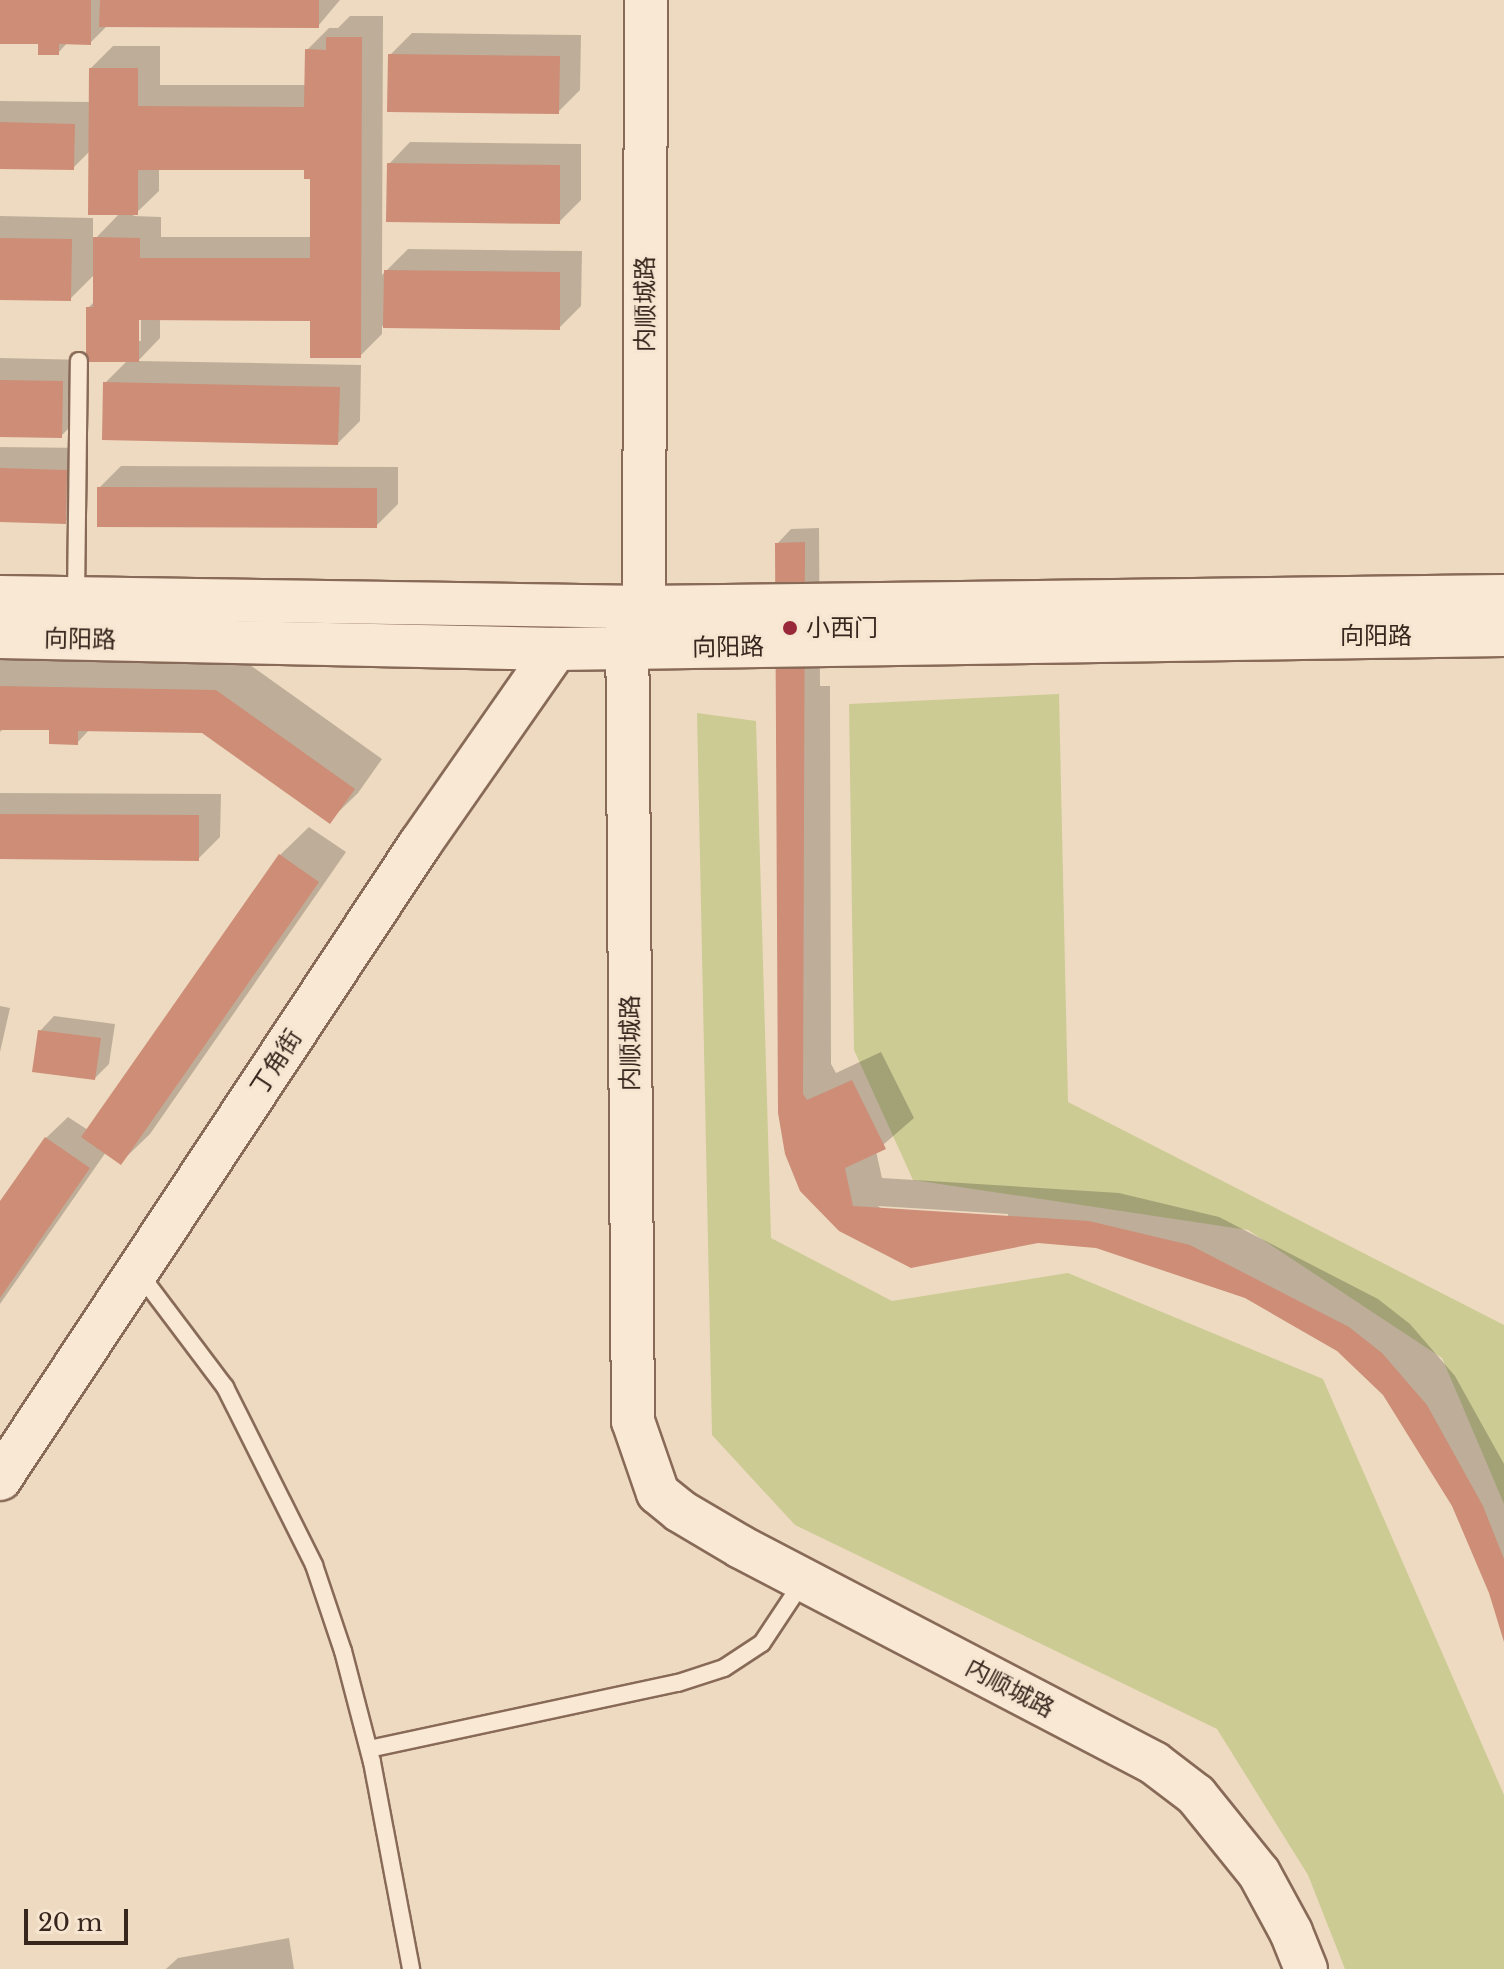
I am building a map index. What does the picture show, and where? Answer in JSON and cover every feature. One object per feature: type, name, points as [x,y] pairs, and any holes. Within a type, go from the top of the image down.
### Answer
[{"type":"street","name":"内顺城路","points":[[646,0],[633,1421],[649,1476],[658,1493],[680,1511],[804,1580],[1154,1763],[1196,1795],[1259,1873],[1291,1932],[1306,1969]]},
{"type":"street","name":"向阳路","points":[[0,637],[556,649],[642,624],[1504,596]]},
{"type":"street","name":"向阳路","points":[[0,597],[642,624],[1504,635]]},
{"type":"street","name":"丁角街","points":[[0,1479],[420,844],[556,649]]},
{"type":"lane","points":[[76,599],[79,361]]},
{"type":"lane","points":[[138,1271],[225,1387],[314,1565],[343,1651],[369,1749],[411,1969]]},
{"type":"lane","points":[[369,1749],[678,1683],[724,1668],[762,1643],[804,1580]]},
{"type":"shaded area","points":[[1059,694],[1068,1102],[1504,1325],[1504,1504],[1442,1358],[1248,1230],[913,1180],[854,1050],[849,704]]},
{"type":"shaded area","points":[[697,713],[756,721],[771,1238],[892,1301],[1068,1273],[1323,1379],[1504,1795],[1504,1969],[1345,1969],[1308,1875],[1217,1729],[795,1525],[712,1435]]},
{"type":"building","points":[[0,0],[91,0],[91,45],[59,44],[59,55],[38,55],[38,44],[0,44]]},
{"type":"building","points":[[100,0],[319,0],[319,28],[99,27]]},
{"type":"building","points":[[326,37],[362,37],[361,358],[310,358],[310,321],[139,320],[139,362],[86,362],[86,307],[93,307],[93,237],[140,238],[140,258],[310,258],[310,179],[304,179],[304,170],[138,170],[138,215],[88,215],[89,68],[138,68],[138,106],[304,107],[305,49],[326,50]]},
{"type":"building","points":[[388,54],[560,56],[559,114],[387,112]]},
{"type":"building","points":[[0,122],[75,124],[74,170],[0,169]]},
{"type":"building","points":[[387,163],[560,165],[560,224],[386,222]]},
{"type":"building","points":[[0,238],[72,239],[71,301],[0,300]]},
{"type":"building","points":[[384,270],[560,272],[560,330],[383,328]]},
{"type":"building","points":[[0,380],[63,381],[62,438],[0,437]]},
{"type":"building","points":[[103,382],[340,387],[338,445],[102,440]]},
{"type":"building","points":[[0,468],[67,470],[66,524],[0,522]]},
{"type":"building","points":[[97,487],[377,488],[377,528],[97,527]]},
{"type":"building","points":[[805,542],[803,1094],[807,1100],[852,1080],[886,1149],[845,1168],[853,1206],[1089,1221],[1190,1245],[1349,1327],[1382,1353],[1427,1405],[1483,1506],[1504,1559],[1504,1642],[1489,1593],[1452,1506],[1383,1395],[1337,1351],[1245,1298],[1096,1248],[1038,1243],[911,1268],[839,1231],[800,1191],[785,1154],[778,1113],[775,543]]},
{"type":"building","points":[[0,686],[216,690],[355,789],[330,824],[202,733],[78,731],[78,745],[49,744],[49,730],[0,730]]},
{"type":"building","points":[[0,814],[199,815],[199,861],[0,859]]},
{"type":"building","points":[[279,854],[319,882],[121,1165],[81,1137]]},
{"type":"building","points":[[38,1030],[101,1038],[95,1080],[32,1072]]},
{"type":"building","points":[[45,1137],[90,1168],[0,1298],[0,1201]]},
{"type":"place","name":"小西门","points":[[790,628]]}]
